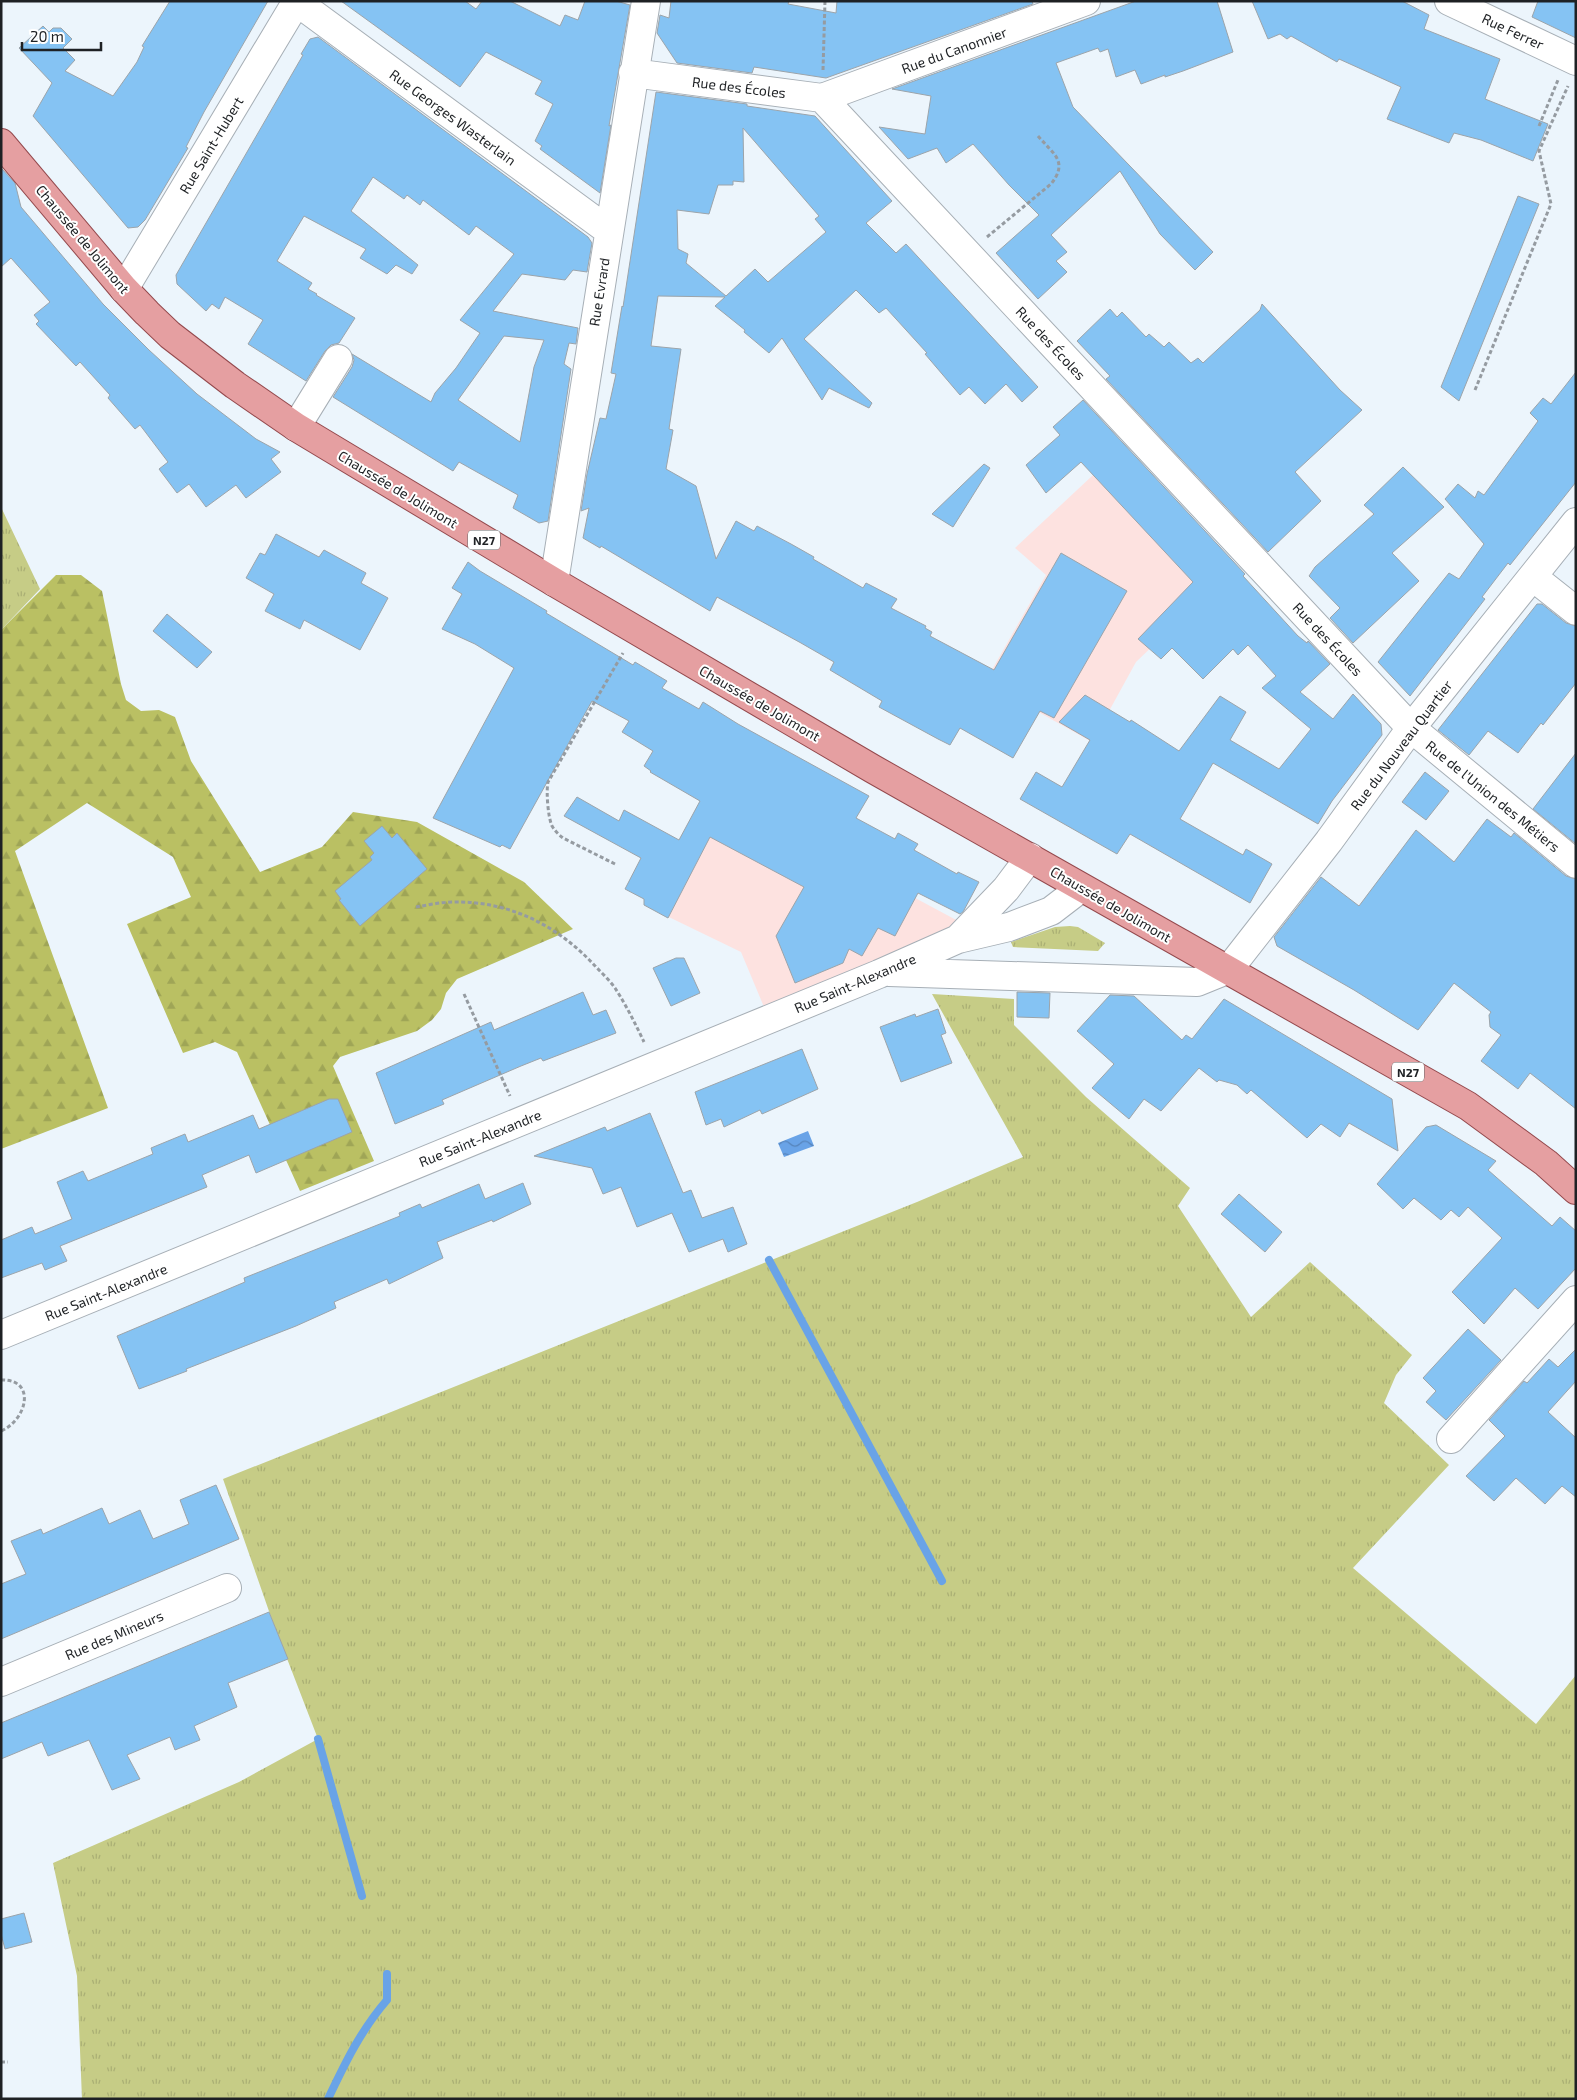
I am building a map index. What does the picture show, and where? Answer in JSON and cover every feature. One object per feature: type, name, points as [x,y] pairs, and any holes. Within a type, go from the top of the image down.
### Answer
[{"type":"main road","name":"Chaussée de Jolimont","points":[[1,143],[124,289],[170,334],[235,385],[296,427],[554,582],[873,769],[1468,1106],[1546,1164],[1576,1190]]},
{"type":"street","name":"Rue Evrard","points":[[554,582],[633,73],[646,1]]},
{"type":"street","name":"Rue du Canonnier","points":[[822,98],[1086,1]]},
{"type":"street","name":"Rue Ferrer","points":[[1449,1],[1572,65]]},
{"type":"street","name":"Rue Georges Wasterlain","points":[[297,2],[609,232]]},
{"type":"street","name":"Rue Saint-Hubert","points":[[124,289],[297,2]]},
{"type":"street","name":"Rue des Écoles","points":[[633,73],[822,98],[1411,728]]},
{"type":"street","points":[[296,427],[338,359]]},
{"type":"street","name":"Rue du Nouveau Quartier","points":[[1229,970],[1329,841],[1411,728],[1534,577],[1576,522]]},
{"type":"street","points":[[1534,577],[1576,611]]},
{"type":"street","name":"Rue de l'Union des Métiers","points":[[1411,728],[1576,864]]},
{"type":"street","name":"Rue Saint-Alexandre","points":[[958,939],[1006,889],[1030,857]]},
{"type":"street","name":"Rue Saint-Alexandre","points":[[1,1335],[883,972],[958,939],[1008,927],[1050,911],[1081,888]]},
{"type":"street","points":[[883,972],[1197,982],[1229,970]]},
{"type":"street","points":[[1451,1439],[1576,1300]]},
{"type":"street","name":"Rue des Mineurs","points":[[1,1682],[227,1588]]},
{"type":"path","points":[[822,98],[825,1]]},
{"type":"path","points":[[1539,126],[1572,65]]},
{"type":"path","points":[[1474,390],[1551,204],[1539,151],[1572,65]]},
{"type":"path","points":[[967,253],[1052,184],[1058,175],[1061,168],[1059,160],[1038,136]]},
{"type":"path","points":[[616,864],[563,838],[556,832],[552,825],[546,789],[548,782],[636,630]]},
{"type":"path","points":[[416,907],[452,902],[484,904],[516,911],[543,923],[572,942],[614,986],[631,1014],[655,1066]]},
{"type":"path","points":[[464,994],[521,1121]]},
{"type":"path","points":[[1,1380],[9,1380],[19,1385],[24,1396],[25,1406],[18,1419],[9,1428],[1,1431]]},
{"type":"path","points":[[1,2062],[8,2062]]},
{"type":"shaded area","points":[[1126,448],[1236,566],[1136,662],[1092,742],[985,682],[1046,575],[1015,548],[1092,476]]},
{"type":"shaded area","points":[[708,787],[960,922],[958,939],[769,1019],[741,952],[644,905]]},
{"type":"green space","points":[[1,507],[40,589],[1,630]]},
{"type":"green space","points":[[56,575],[81,575],[102,591],[126,700],[141,711],[159,710],[175,717],[191,761],[260,872],[322,847],[353,812],[417,822],[524,882],[573,929],[457,979],[446,993],[441,1009],[432,1020],[417,1031],[340,1057],[333,1066],[374,1161],[300,1191],[237,1052],[215,1042],[183,1053],[127,924],[191,897],[173,857],[87,803],[15,851],[108,1108],[1,1149],[1,630]]},
{"type":"green space","points":[[1055,927],[1078,927],[1105,943],[1098,951],[1013,947],[1011,942]]},
{"type":"green space","points":[[932,994],[1014,999],[1014,1025],[1086,1097],[1190,1188],[1178,1206],[1251,1317],[1310,1262],[1412,1355],[1396,1375],[1384,1403],[1449,1465],[1353,1568],[1536,1724],[1576,1675],[1576,2099],[82,2099],[77,1976],[53,1863],[239,1782],[318,1739],[271,1617],[223,1479],[917,1202],[1023,1157]]},
{"type":"water","points":[[808,1131],[814,1146],[784,1157],[778,1143]]},
{"type":"building","points":[[170,1],[268,1],[204,112],[186,147],[188,148],[145,220],[138,227],[128,228],[33,116],[52,83],[19,48],[43,26],[49,32],[53,28],[61,28],[72,39],[63,48],[75,60],[65,71],[113,96],[137,62],[144,47],[142,46]]},
{"type":"building","points":[[341,1],[465,1],[476,9],[482,1],[510,1],[560,26],[565,15],[578,20],[585,1],[616,1],[630,5],[609,126],[611,125],[600,193],[540,149],[542,146],[535,141],[553,104],[535,94],[542,81],[486,52],[460,87]]},
{"type":"building","points":[[671,1],[789,1],[788,4],[836,13],[837,1],[1032,1],[1033,4],[826,78],[754,67],[752,73],[677,63],[657,33],[660,15],[669,18]]},
{"type":"building","points":[[1136,1],[1217,1],[1233,52],[1183,71],[1165,77],[1165,75],[1141,84],[1135,70],[1116,77],[1108,49],[1100,52],[1098,48],[1056,63],[1073,107],[1213,252],[1195,270],[1160,234],[1120,171],[1051,235],[1067,252],[1056,261],[1067,272],[1038,299],[996,253],[1039,215],[1009,185],[973,144],[946,163],[937,148],[908,159],[879,127],[925,134],[931,96],[892,89]]},
{"type":"building","points":[[1252,1],[1402,1],[1429,15],[1424,29],[1500,59],[1485,99],[1548,124],[1533,161],[1481,140],[1454,133],[1449,143],[1387,119],[1401,87],[1339,59],[1337,62],[1291,36],[1287,39],[1280,34],[1268,39]]},
{"type":"building","points":[[1538,1],[1576,1],[1576,38],[1532,17]]},
{"type":"building","points":[[318,37],[588,237],[592,243],[587,272],[573,270],[565,280],[522,274],[493,311],[578,328],[576,344],[569,343],[564,364],[571,369],[548,521],[539,523],[513,508],[518,495],[459,462],[453,471],[333,397],[352,367],[354,360],[352,354],[431,402],[435,393],[456,368],[480,333],[460,320],[514,254],[476,226],[469,235],[423,200],[420,205],[407,195],[404,199],[373,177],[351,211],[418,265],[412,274],[396,265],[387,274],[360,258],[366,249],[304,216],[277,261],[312,283],[308,289],[316,295],[355,318],[339,343],[331,345],[325,351],[306,381],[248,344],[263,320],[225,297],[219,309],[212,304],[206,311],[177,284],[176,275],[303,55],[301,54],[310,39]],"holes":[[[504,336],[544,340],[534,367],[520,442],[458,400]]]},
{"type":"building","points":[[656,92],[747,104],[747,106],[815,116],[892,201],[866,223],[896,253],[906,244],[1038,387],[1022,402],[1006,384],[985,404],[969,387],[960,395],[925,354],[927,353],[886,308],[879,313],[856,290],[804,339],[872,403],[869,408],[829,388],[822,400],[782,338],[769,353],[744,332],[745,330],[715,306],[725,297],[658,296],[651,346],[681,349],[669,429],[673,430],[666,469],[696,486],[716,559],[736,521],[754,531],[757,526],[814,557],[813,559],[863,588],[866,583],[897,599],[891,608],[926,626],[925,628],[932,632],[930,636],[994,670],[1061,553],[1127,591],[1054,718],[1040,711],[1013,758],[960,728],[950,745],[938,739],[879,707],[882,701],[830,670],[834,662],[801,643],[717,597],[710,611],[601,546],[600,548],[583,538],[589,508],[581,511],[587,474],[600,418],[606,419],[616,374],[611,373]],"holes":[[[743,128],[819,216],[815,219],[826,232],[768,282],[755,269],[726,296],[686,263],[688,254],[678,249],[677,210],[709,214],[718,185],[733,185],[733,181],[744,182]]]},
{"type":"building","points":[[1,168],[15,183],[21,207],[103,304],[197,394],[256,439],[280,452],[271,459],[281,472],[246,498],[236,485],[206,507],[189,484],[177,493],[159,469],[168,462],[140,425],[135,429],[108,398],[110,395],[80,362],[76,366],[36,324],[39,321],[34,315],[50,302],[11,258],[1,267]]},
{"type":"building","points":[[1518,196],[1539,204],[1459,401],[1441,387]]},
{"type":"building","points":[[1262,304],[1340,390],[1362,410],[1295,472],[1321,501],[1268,552],[1106,379],[1110,376],[1077,341],[1110,309],[1117,317],[1122,312],[1146,337],[1149,334],[1164,347],[1169,342],[1191,363],[1198,358],[1203,363],[1260,310]]},
{"type":"building","points":[[1576,372],[1576,482],[1510,565],[1508,563],[1482,597],[1485,599],[1410,696],[1378,662],[1449,573],[1459,579],[1484,544],[1445,499],[1458,484],[1475,498],[1478,491],[1484,495],[1538,421],[1530,413],[1543,398],[1551,404]]},
{"type":"building","points":[[1083,400],[1245,574],[1243,576],[1298,636],[1307,643],[1308,641],[1330,664],[1300,692],[1333,719],[1353,694],[1381,724],[1382,735],[1332,801],[1318,824],[1213,763],[1180,819],[1243,855],[1246,849],[1272,864],[1250,903],[1130,834],[1117,854],[1020,799],[1036,772],[1062,787],[1090,740],[1059,722],[1085,695],[1130,722],[1131,720],[1179,751],[1220,696],[1246,712],[1230,740],[1279,769],[1311,729],[1262,688],[1276,676],[1248,645],[1238,655],[1233,649],[1203,679],[1172,648],[1161,659],[1138,639],[1193,582],[1081,462],[1046,493],[1026,465],[1060,435],[1053,427]]},
{"type":"building","points":[[984,464],[990,468],[953,527],[932,514]]},
{"type":"building","points":[[1403,467],[1444,507],[1392,553],[1419,581],[1353,643],[1330,618],[1340,608],[1309,576],[1315,567],[1374,514],[1364,505]]},
{"type":"building","points":[[276,534],[319,557],[324,550],[366,573],[361,583],[388,598],[360,650],[304,620],[300,629],[265,611],[274,594],[246,578],[260,553],[265,555]]},
{"type":"building","points":[[468,562],[547,611],[546,613],[633,665],[635,662],[667,681],[662,688],[699,709],[703,702],[738,724],[869,796],[856,818],[895,839],[898,833],[918,844],[914,850],[957,874],[958,872],[979,882],[963,912],[960,914],[918,893],[895,936],[878,928],[862,956],[849,949],[843,963],[795,983],[776,936],[804,887],[710,837],[668,918],[644,905],[644,899],[625,889],[641,858],[564,816],[577,797],[619,821],[624,810],[679,840],[700,801],[650,772],[644,766],[653,751],[622,732],[629,721],[592,701],[510,849],[502,845],[500,847],[433,818],[514,668],[475,644],[442,629],[462,594],[452,588]]},
{"type":"building","points":[[1537,604],[1542,604],[1566,623],[1576,626],[1576,683],[1518,753],[1488,731],[1469,755],[1438,730]]},
{"type":"building","points":[[167,614],[212,652],[197,668],[153,631]]},
{"type":"building","points":[[1576,753],[1576,844],[1533,809]]},
{"type":"building","points":[[1425,772],[1449,791],[1426,820],[1402,802]]},
{"type":"building","points":[[1487,819],[1511,837],[1514,833],[1566,876],[1576,879],[1576,1109],[1530,1073],[1518,1089],[1481,1061],[1501,1035],[1490,1027],[1489,1015],[1491,1012],[1454,983],[1418,1030],[1354,990],[1277,946],[1274,937],[1321,877],[1359,906],[1416,830],[1454,862]]},
{"type":"building","points":[[382,826],[392,838],[397,833],[427,869],[360,926],[339,900],[341,899],[335,891],[372,860],[370,857],[374,853],[364,841]]},
{"type":"building","points":[[676,958],[684,958],[700,993],[671,1006],[653,968]]},
{"type":"building","points":[[583,992],[593,1015],[606,1010],[616,1033],[543,1061],[541,1058],[521,1066],[442,1100],[444,1104],[395,1124],[376,1073],[491,1022],[494,1030]]},
{"type":"building","points":[[1017,992],[1050,993],[1049,1018],[1017,1017]]},
{"type":"building","points":[[1110,995],[1134,996],[1182,1040],[1186,1035],[1192,1039],[1224,999],[1392,1099],[1398,1151],[1349,1123],[1340,1137],[1321,1124],[1307,1138],[1251,1090],[1247,1094],[1237,1085],[1219,1080],[1217,1082],[1199,1068],[1161,1111],[1144,1099],[1129,1119],[1092,1088],[1114,1064],[1077,1031]]},
{"type":"building","points":[[938,1009],[946,1033],[941,1035],[952,1063],[901,1082],[880,1027],[915,1014],[916,1017]]},
{"type":"building","points":[[802,1049],[818,1089],[762,1114],[760,1110],[724,1127],[721,1119],[706,1125],[695,1092]]},
{"type":"building","points":[[329,1099],[338,1099],[352,1132],[256,1173],[249,1155],[202,1175],[207,1187],[60,1246],[67,1261],[45,1270],[42,1263],[1,1278],[1,1240],[32,1227],[35,1234],[72,1219],[57,1182],[83,1171],[88,1181],[153,1154],[151,1148],[185,1134],[188,1142],[253,1115],[259,1129]]},
{"type":"building","points":[[650,1113],[683,1193],[691,1190],[702,1218],[733,1207],[747,1244],[728,1252],[723,1239],[689,1252],[672,1213],[637,1227],[621,1187],[603,1194],[592,1168],[534,1156],[605,1127],[607,1131]]},
{"type":"building","points":[[1436,1125],[1496,1161],[1488,1170],[1552,1226],[1560,1217],[1576,1231],[1576,1268],[1538,1309],[1515,1288],[1484,1324],[1452,1292],[1502,1238],[1468,1207],[1459,1217],[1451,1210],[1441,1220],[1414,1198],[1403,1209],[1377,1184],[1426,1127]]},
{"type":"building","points":[[523,1183],[531,1204],[493,1222],[492,1220],[437,1242],[443,1258],[389,1284],[387,1279],[334,1302],[336,1308],[296,1326],[139,1389],[117,1336],[245,1282],[244,1278],[400,1216],[399,1213],[420,1204],[422,1208],[479,1184],[485,1199]]},
{"type":"building","points":[[1239,1194],[1282,1232],[1265,1252],[1221,1214]]},
{"type":"building","points":[[1468,1329],[1501,1360],[1446,1420],[1426,1402],[1436,1391],[1423,1378]]},
{"type":"building","points":[[1576,1349],[1576,1381],[1548,1412],[1576,1438],[1576,1497],[1562,1486],[1545,1504],[1516,1478],[1494,1501],[1466,1476],[1505,1436],[1489,1420],[1524,1381],[1527,1383],[1549,1359],[1558,1367]]},
{"type":"building","points":[[216,1485],[239,1539],[1,1639],[1,1584],[26,1574],[11,1541],[41,1529],[43,1534],[102,1508],[109,1524],[140,1510],[153,1539],[189,1524],[180,1500]]},
{"type":"building","points":[[269,1612],[288,1659],[228,1683],[237,1707],[194,1726],[200,1740],[175,1750],[170,1737],[127,1755],[140,1779],[112,1790],[89,1740],[48,1756],[42,1742],[1,1759],[1,1723]]},
{"type":"building","points":[[24,1913],[32,1942],[5,1949],[1,1934],[1,1919]]},
{"type":"waterway","points":[[769,1260],[942,1581]]},
{"type":"waterway","points":[[318,1739],[362,1896]]},
{"type":"waterway","points":[[328,2099],[361,2035],[387,2000],[387,1974]]}]
